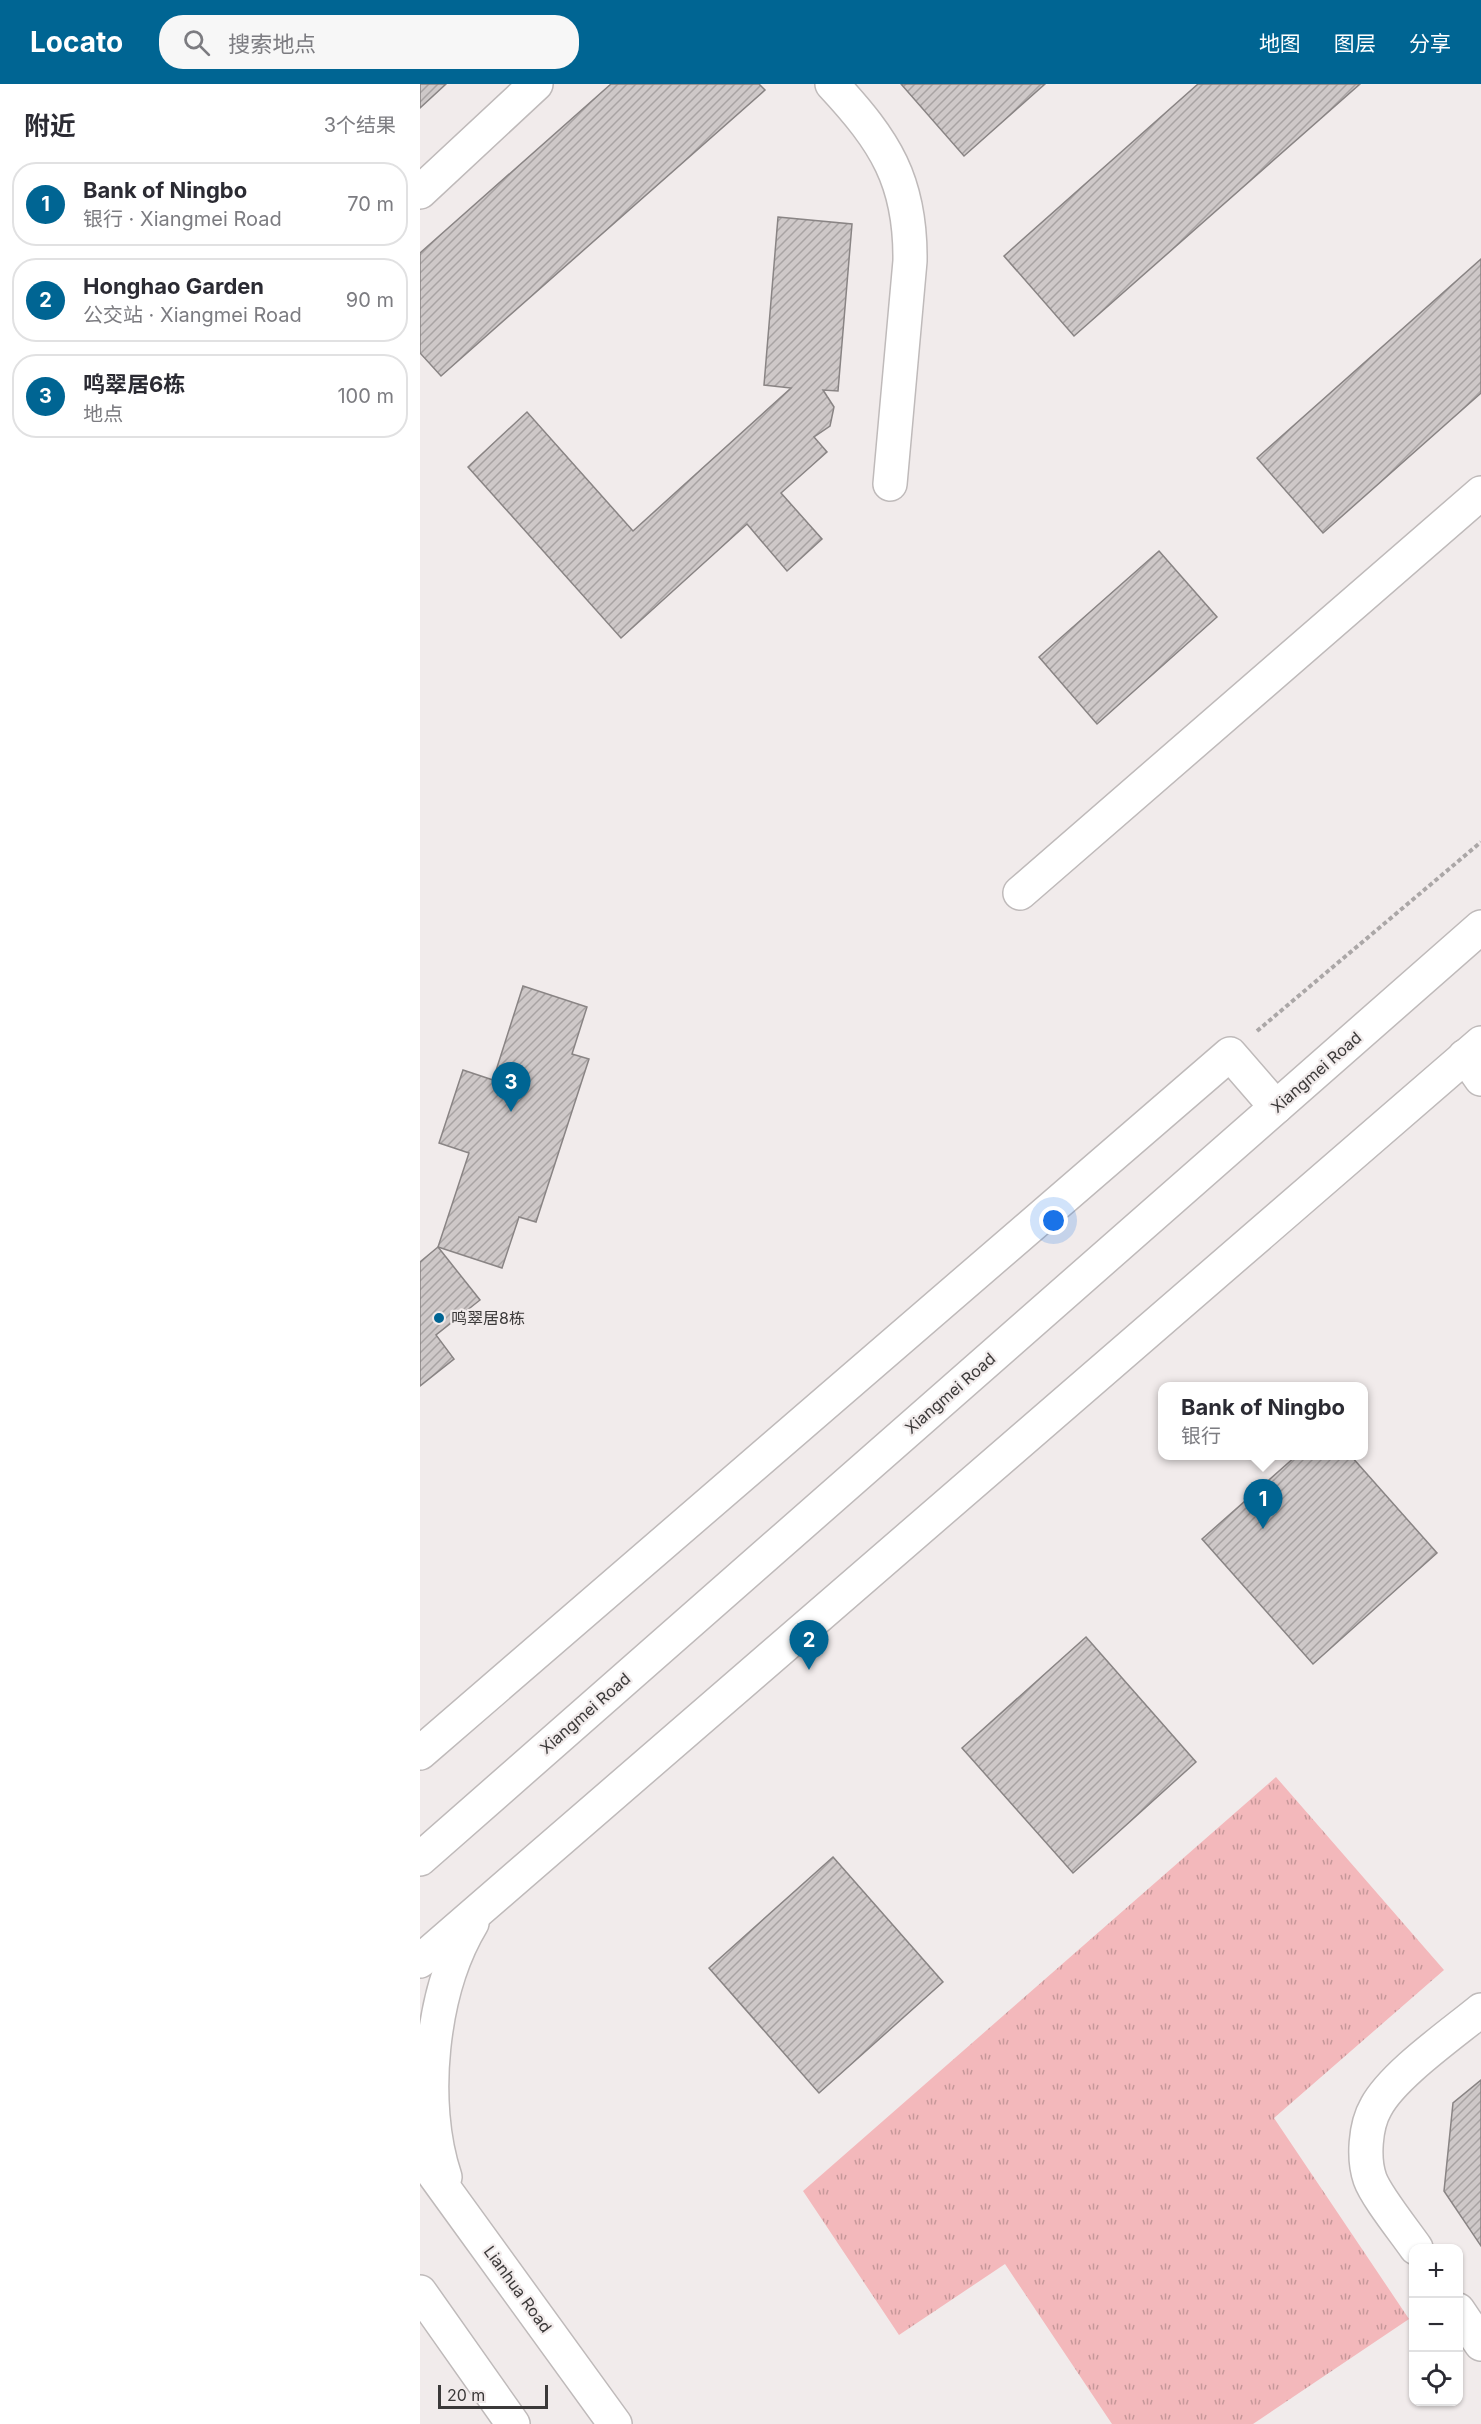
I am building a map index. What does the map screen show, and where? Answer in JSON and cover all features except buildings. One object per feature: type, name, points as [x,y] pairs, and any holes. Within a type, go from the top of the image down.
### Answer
[{"type":"main road","points":[[420,192],[536,84]]},
{"type":"main road","points":[[832,84],[877,136],[900,183],[907,209],[910,261],[890,484]]},
{"type":"main road","points":[[1020,893],[1481,493]]},
{"type":"main road","name":"Xiangmei Road","points":[[420,1859],[1481,927]]},
{"type":"main road","points":[[420,1753],[1230,1054],[1276,1107]]},
{"type":"main road","points":[[420,1961],[1476,1059]]},
{"type":"main road","points":[[420,1834],[506,1784]]},
{"type":"main road","points":[[463,2214],[442,2170],[433,2134],[432,2058],[447,1976],[463,1939],[483,1907]]},
{"type":"main road","points":[[1413,2244],[1371,2181],[1367,2163],[1370,2125],[1375,2108],[1384,2095],[1417,2062],[1481,2010]]},
{"type":"main road","name":"Lianhua Road","points":[[420,2155],[615,2424]]},
{"type":"main road","points":[[420,2292],[513,2424]]},
{"type":"main road","points":[[1463,2317],[1481,2344]]},
{"type":"path","points":[[1230,1054],[1481,842]]},
{"type":"green space","points":[[1276,1777],[1444,1970],[1274,2118],[1409,2319],[1253,2424],[1112,2424],[1005,2264],[899,2335],[803,2191]]},
{"type":"place","name":"鸣翠居6栋","points":[[511,1112]]},
{"type":"place","name":"鸣翠居8栋","points":[[439,1318]]},
{"type":"place","name":"Bank of Ningbo","points":[[1263,1529]]},
{"type":"place","name":"Honghao Garden","points":[[809,1670]]}]
